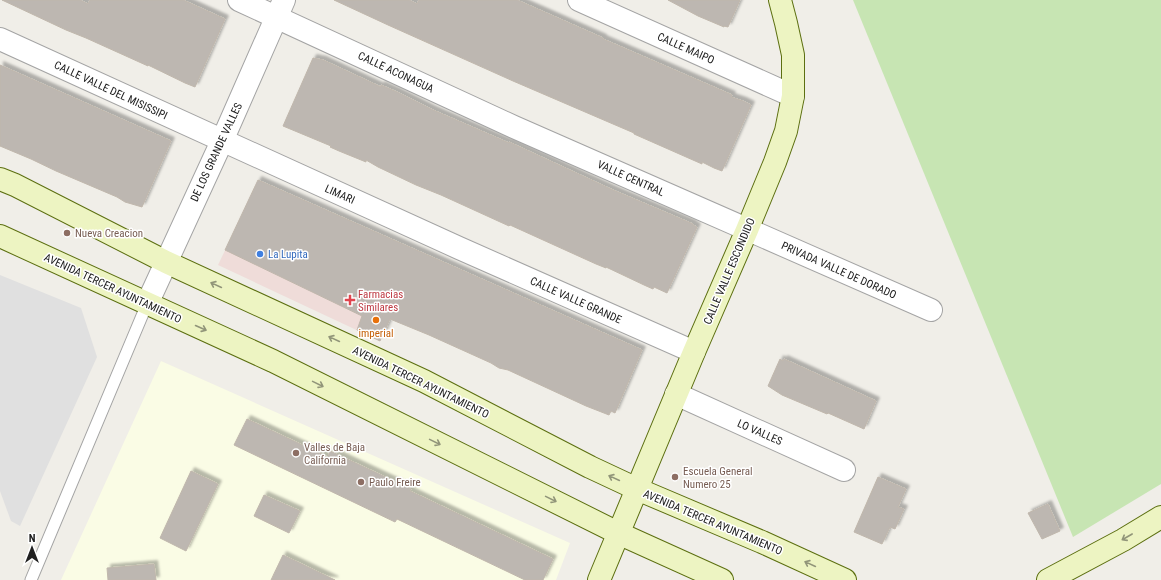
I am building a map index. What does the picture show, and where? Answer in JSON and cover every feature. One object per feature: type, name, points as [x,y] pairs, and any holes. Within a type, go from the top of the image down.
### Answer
[{"type":"main road","name":"CALLE VALLE ESCONDIDO","points":[[599,580],[676,394],[776,162],[786,131],[793,96],[793,55],[780,0]]},
{"type":"main road","name":"AVENIDA TERCER AYUNTAMIENTO","points":[[0,178],[166,262],[424,381],[590,467],[845,580]]},
{"type":"main road","name":"AVENIDA TERCER AYUNTAMIENTO","points":[[0,236],[273,361],[618,533],[722,580]]},
{"type":"main road","points":[[1051,579],[1161,518]]},
{"type":"street","name":"CALLE ACONAGUA","points":[[239,0],[281,8],[514,127]]},
{"type":"street","name":"CALLE MAIPO","points":[[580,0],[793,96]]},
{"type":"street","name":"DE LOS GRANDE VALLES","points":[[147,304],[281,8]]},
{"type":"street","name":"CALLE VALLE DEL MISISSIPI","points":[[0,39],[222,141]]},
{"type":"street","name":"VALLE CENTRAL","points":[[514,127],[747,230]]},
{"type":"street","name":"LIMARI","points":[[222,141],[459,248]]},
{"type":"street","name":"PRIVADA VALLE DE DORADO","points":[[747,230],[931,310]]},
{"type":"street","name":"CALLE VALLE GRANDE","points":[[459,248],[694,352]]},
{"type":"street","name":"LO VALLES","points":[[676,394],[844,470]]},
{"type":"lane","points":[[31,580],[147,304]]},
{"type":"shaded area","points":[[240,219],[401,294],[380,341],[218,265]]},
{"type":"shaded area","points":[[0,275],[81,308],[97,357],[20,526],[11,521],[0,491]]},
{"type":"shaded area","points":[[161,361],[570,543],[556,580],[61,580]]},
{"type":"green space","points":[[853,0],[1161,0],[1161,484],[1073,537]]},
{"type":"building","points":[[2,0],[80,0],[88,4],[90,0],[183,0],[225,19],[195,87]]},
{"type":"building","points":[[334,0],[409,0],[417,4],[419,0],[517,0],[732,95],[731,97],[751,105],[722,171],[702,162],[702,164],[513,81]]},
{"type":"building","points":[[668,0],[740,0],[728,27],[724,27],[698,16]]},
{"type":"building","points":[[313,58],[323,60],[381,87],[381,85],[433,110],[509,142],[613,190],[693,224],[697,227],[667,293],[654,287],[653,289],[606,267],[596,264],[416,185],[366,160],[366,162],[283,126]]},
{"type":"building","points":[[0,65],[171,141],[142,207],[125,202],[117,197],[0,146]]},
{"type":"building","points":[[258,180],[642,350],[615,413],[611,411],[609,415],[586,406],[508,370],[499,368],[429,335],[390,319],[380,341],[357,330],[362,316],[225,250]]},
{"type":"building","points":[[780,359],[783,361],[784,359],[876,401],[864,429],[782,395],[768,386]]},
{"type":"building","points":[[247,419],[328,457],[330,451],[553,559],[543,580],[525,580],[397,519],[395,522],[234,445]]},
{"type":"building","points":[[191,471],[218,484],[186,551],[160,538]]},
{"type":"building","points":[[878,477],[906,489],[898,507],[904,509],[895,529],[890,527],[882,544],[854,532]]},
{"type":"building","points":[[264,495],[300,511],[289,533],[254,516]]},
{"type":"building","points":[[1048,504],[1060,531],[1042,539],[1028,513]]},
{"type":"building","points":[[283,555],[335,580],[271,580]]},
{"type":"building","points":[[154,564],[156,580],[108,580],[107,568]]},
{"type":"place","name":"Nueva Creacion","points":[[67,233]]},
{"type":"place","name":"La Lupita","points":[[260,254]]},
{"type":"place","name":"Farmacias Similares","points":[[350,300]]},
{"type":"place","name":"imperial","points":[[376,320]]},
{"type":"place","name":"Valles de Baja California","points":[[296,453]]},
{"type":"place","name":"Escuela General Numero 25","points":[[675,477]]},
{"type":"place","name":"Paulo Freire","points":[[361,482]]}]
